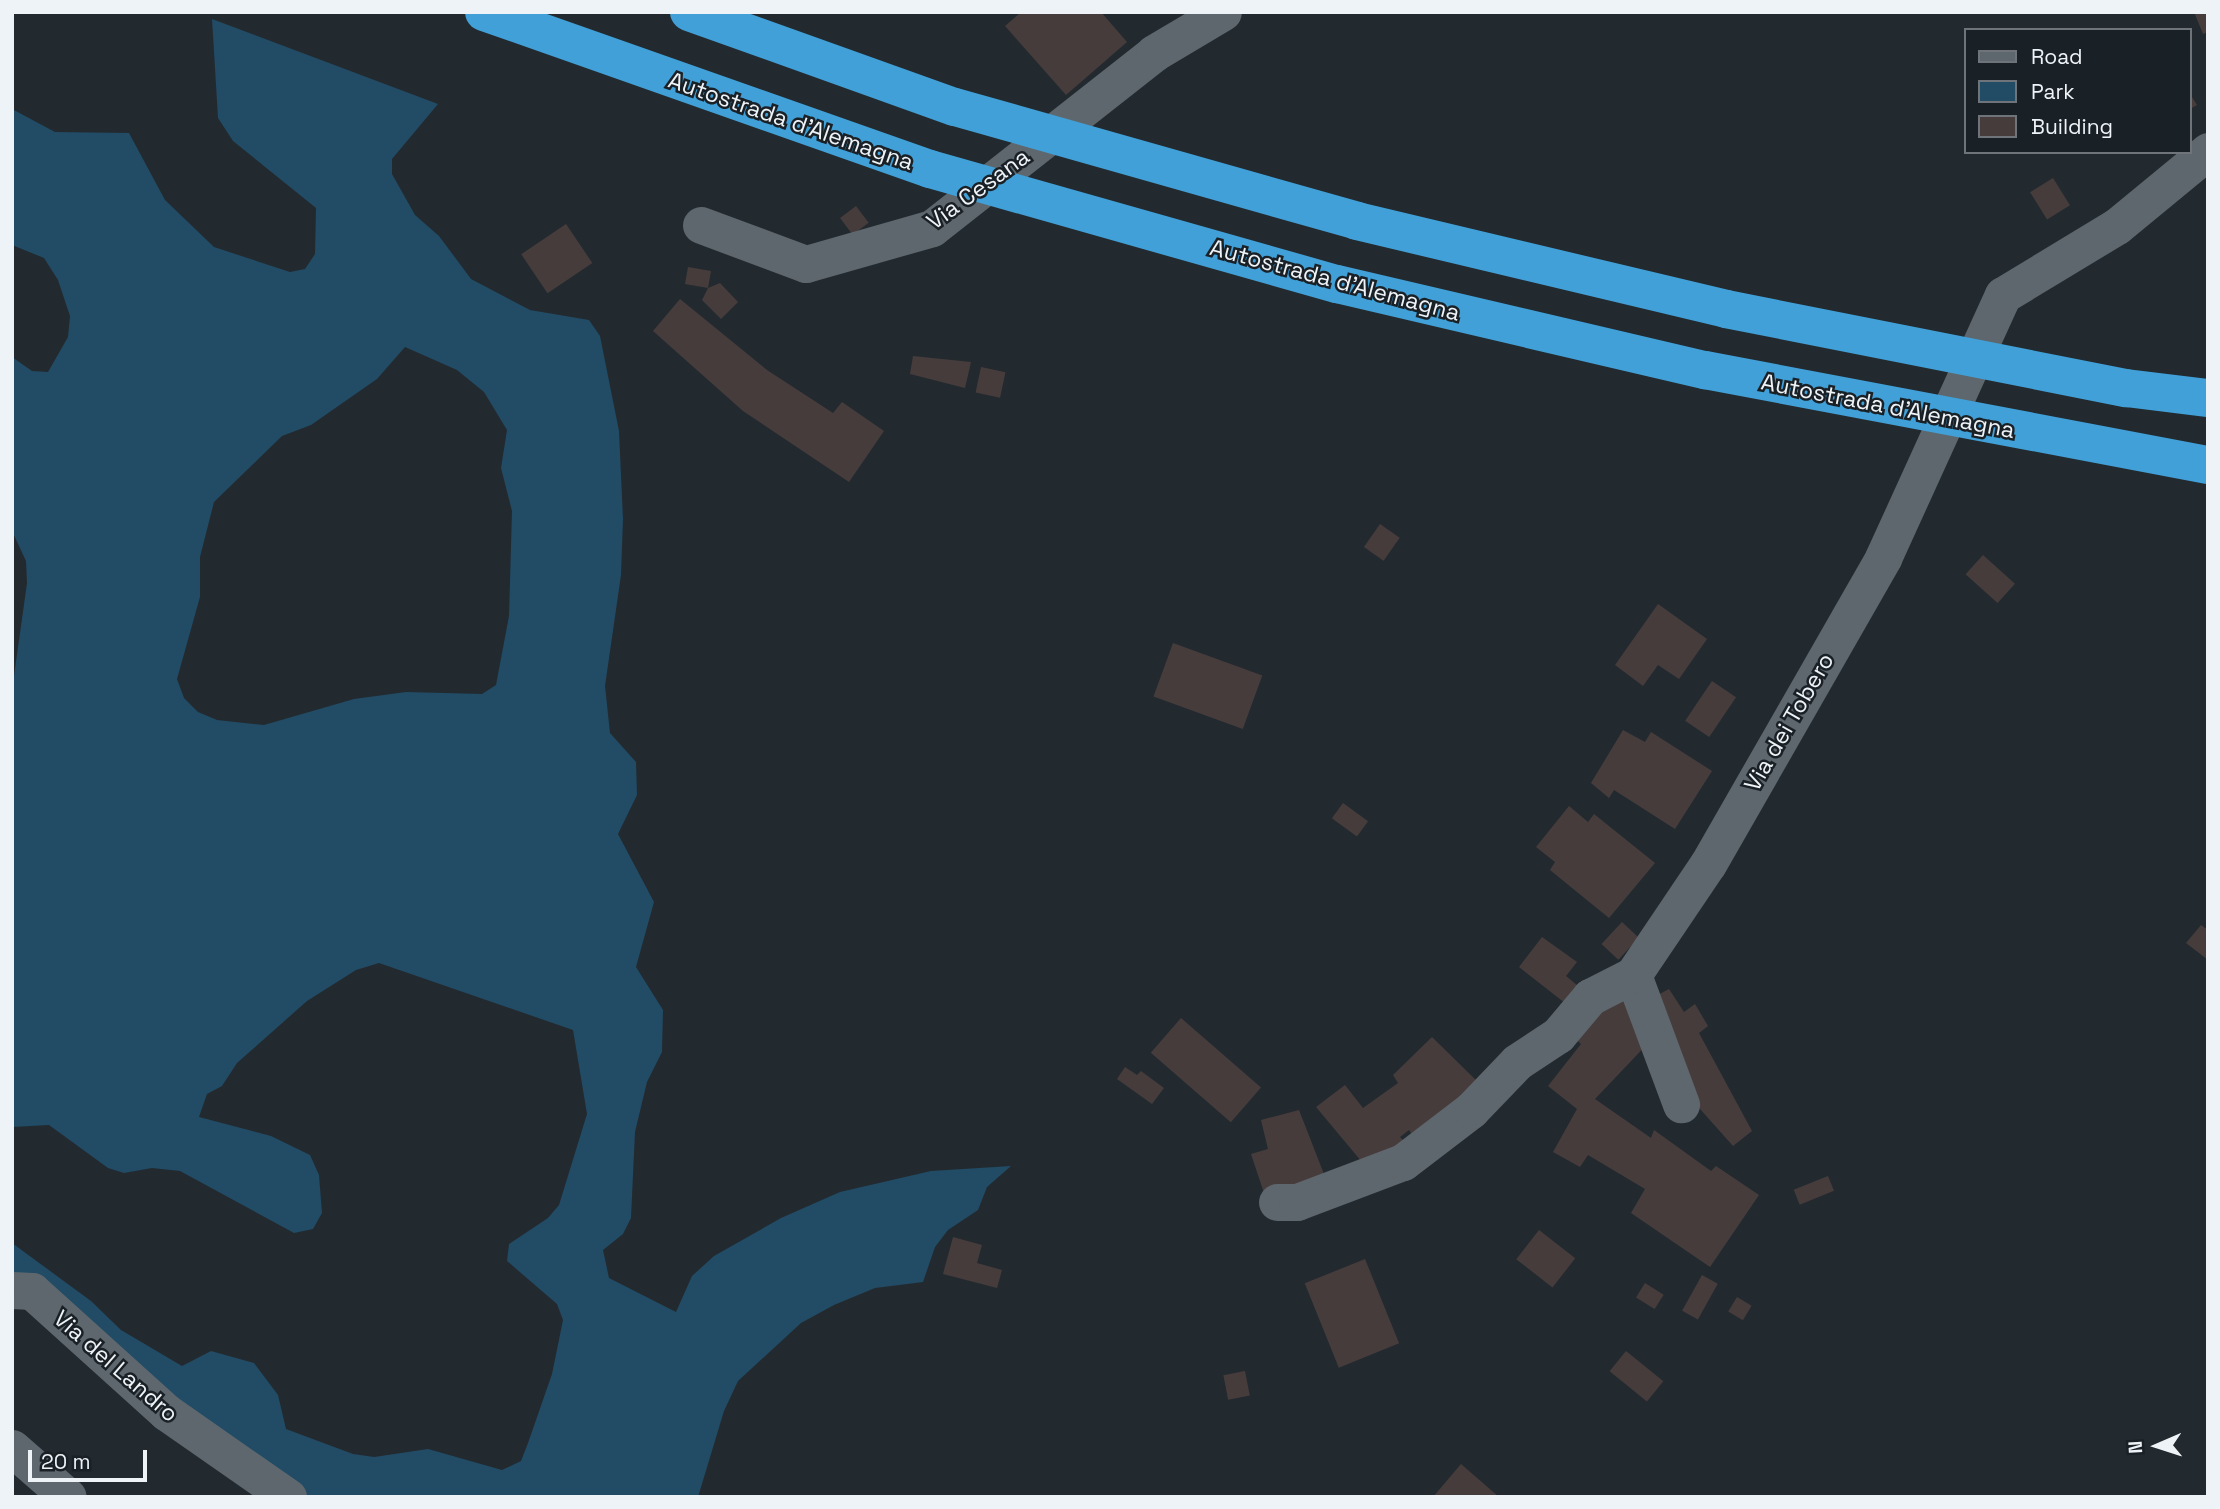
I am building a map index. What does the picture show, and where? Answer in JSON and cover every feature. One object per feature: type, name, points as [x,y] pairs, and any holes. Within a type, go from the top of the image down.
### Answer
[{"type":"highway","name":"Autostrada d'Alemagna","points":[[484,12],[930,169],[1337,284],[1705,370],[2208,465]]},
{"type":"highway","points":[[689,12],[956,107],[1357,221],[1726,309],[2126,388],[2208,398]]},
{"type":"street","name":"Via Cesana","points":[[701,225],[806,264],[932,228],[1154,53],[1223,12]]},
{"type":"street","name":"Via dei Tobero","points":[[1277,1202],[1297,1202],[1403,1162],[1471,1110],[1517,1062],[1558,1035],[1590,997],[1633,975],[1708,864],[1883,558],[2003,295],[2117,226],[2208,151]]},
{"type":"street","points":[[1633,975],[1681,1104]]},
{"type":"street","name":"Via del Landro","points":[[12,1290],[32,1291],[166,1412],[288,1497]]},
{"type":"street","points":[[12,1448],[68,1497]]},
{"type":"green space","points":[[212,19],[438,104],[392,159],[392,174],[415,215],[439,236],[471,279],[530,310],[589,320],[600,336],[619,431],[623,519],[621,575],[605,686],[610,733],[636,762],[637,795],[618,834],[654,902],[636,967],[663,1010],[662,1052],[647,1082],[635,1132],[631,1218],[623,1234],[603,1250],[609,1278],[676,1312],[692,1276],[714,1256],[781,1218],[840,1192],[931,1171],[1011,1166],[987,1187],[978,1210],[948,1230],[935,1247],[923,1282],[875,1288],[834,1305],[801,1323],[738,1381],[724,1411],[698,1497],[287,1497],[12,1289],[12,1243],[91,1301],[121,1330],[182,1366],[211,1351],[254,1363],[278,1395],[286,1429],[353,1454],[374,1457],[428,1449],[502,1470],[521,1461],[552,1374],[563,1320],[557,1304],[507,1261],[509,1244],[548,1218],[559,1205],[587,1114],[573,1030],[379,963],[356,970],[307,1001],[237,1063],[222,1086],[207,1094],[199,1117],[271,1136],[310,1155],[319,1175],[322,1213],[313,1229],[294,1233],[180,1171],[152,1168],[124,1173],[108,1168],[49,1125],[12,1127],[12,690],[27,583],[26,561],[12,531],[12,357],[32,371],[48,372],[68,337],[70,316],[58,280],[44,258],[12,245],[12,109],[55,132],[129,133],[165,200],[214,247],[290,272],[305,269],[315,254],[316,208],[233,141],[218,118]],"holes":[[[405,347],[457,370],[484,392],[507,430],[501,468],[512,511],[509,616],[496,685],[482,694],[406,692],[354,699],[264,725],[217,720],[198,712],[184,698],[177,679],[200,597],[200,557],[214,502],[282,436],[311,425],[377,379]]]},
{"type":"building","points":[[1021,12],[1101,12],[1127,42],[1066,95],[1005,26]]},
{"type":"building","points":[[2194,12],[2208,12],[2208,32],[2203,34]]},
{"type":"building","points":[[2053,178],[2070,205],[2047,219],[2030,192]]},
{"type":"building","points":[[856,206],[869,223],[853,235],[840,218]]},
{"type":"building","points":[[566,224],[592,263],[548,293],[521,254]]},
{"type":"building","points":[[688,267],[711,271],[708,288],[685,284]]},
{"type":"building","points":[[720,283],[738,302],[721,319],[702,300],[708,288]]},
{"type":"building","points":[[680,299],[767,370],[833,413],[842,402],[884,431],[849,482],[743,411],[653,331]]},
{"type":"building","points":[[913,356],[971,362],[965,388],[910,374]]},
{"type":"building","points":[[981,367],[1005,372],[1000,398],[976,392]]},
{"type":"building","points":[[1380,524],[1400,538],[1384,561],[1364,547]]},
{"type":"building","points":[[1983,555],[2015,584],[1998,603],[1966,574]]},
{"type":"building","points":[[1658,604],[1707,639],[1679,679],[1658,665],[1643,686],[1615,665]]},
{"type":"building","points":[[1173,643],[1262,675],[1243,729],[1154,697]]},
{"type":"building","points":[[1712,681],[1736,697],[1709,737],[1685,721]]},
{"type":"building","points":[[1623,730],[1645,742],[1651,732],[1712,771],[1675,829],[1614,790],[1609,798],[1591,783]]},
{"type":"building","points":[[1343,803],[1368,821],[1357,837],[1332,818]]},
{"type":"building","points":[[1569,806],[1588,822],[1594,814],[1655,863],[1609,918],[1550,870],[1555,862],[1536,847]]},
{"type":"building","points":[[1622,922],[1639,938],[1618,960],[1602,944]]},
{"type":"building","points":[[2201,925],[2208,930],[2208,960],[2186,943]]},
{"type":"building","points":[[1542,937],[1577,962],[1566,976],[1583,990],[1570,1007],[1519,967]]},
{"type":"building","points":[[1669,989],[1684,1012],[1695,1004],[1708,1026],[1699,1033],[1752,1131],[1733,1146],[1692,1100],[1653,1038],[1595,1099],[1651,1138],[1654,1130],[1711,1171],[1716,1166],[1759,1195],[1710,1267],[1631,1213],[1645,1189],[1588,1155],[1580,1167],[1553,1152],[1577,1109],[1548,1086],[1581,1044],[1572,1035],[1604,997],[1632,993],[1654,997]]},
{"type":"building","points":[[1181,1018],[1261,1088],[1231,1122],[1151,1053]]},
{"type":"building","points":[[1432,1037],[1482,1086],[1418,1144],[1409,1130],[1400,1137],[1405,1142],[1367,1168],[1316,1107],[1345,1085],[1363,1108],[1398,1083],[1393,1075]]},
{"type":"building","points":[[1125,1067],[1137,1075],[1141,1071],[1164,1088],[1152,1104],[1117,1079]]},
{"type":"building","points":[[1299,1110],[1329,1187],[1264,1193],[1251,1154],[1268,1149],[1261,1120]]},
{"type":"building","points":[[1828,1176],[1834,1191],[1800,1205],[1794,1190]]},
{"type":"building","points":[[1539,1230],[1575,1258],[1552,1287],[1516,1259]]},
{"type":"building","points":[[953,1237],[982,1245],[977,1263],[1002,1270],[997,1288],[943,1274]]},
{"type":"building","points":[[1365,1259],[1399,1343],[1339,1368],[1305,1283]]},
{"type":"building","points":[[1702,1275],[1718,1284],[1698,1320],[1682,1311]]},
{"type":"building","points":[[1645,1283],[1664,1295],[1655,1309],[1636,1297]]},
{"type":"building","points":[[1737,1297],[1752,1306],[1743,1320],[1728,1312]]},
{"type":"building","points":[[1626,1351],[1663,1381],[1647,1401],[1610,1371]]},
{"type":"building","points":[[1245,1371],[1250,1396],[1228,1400],[1223,1375]]},
{"type":"building","points":[[1461,1464],[1499,1497],[1433,1497]]}]
